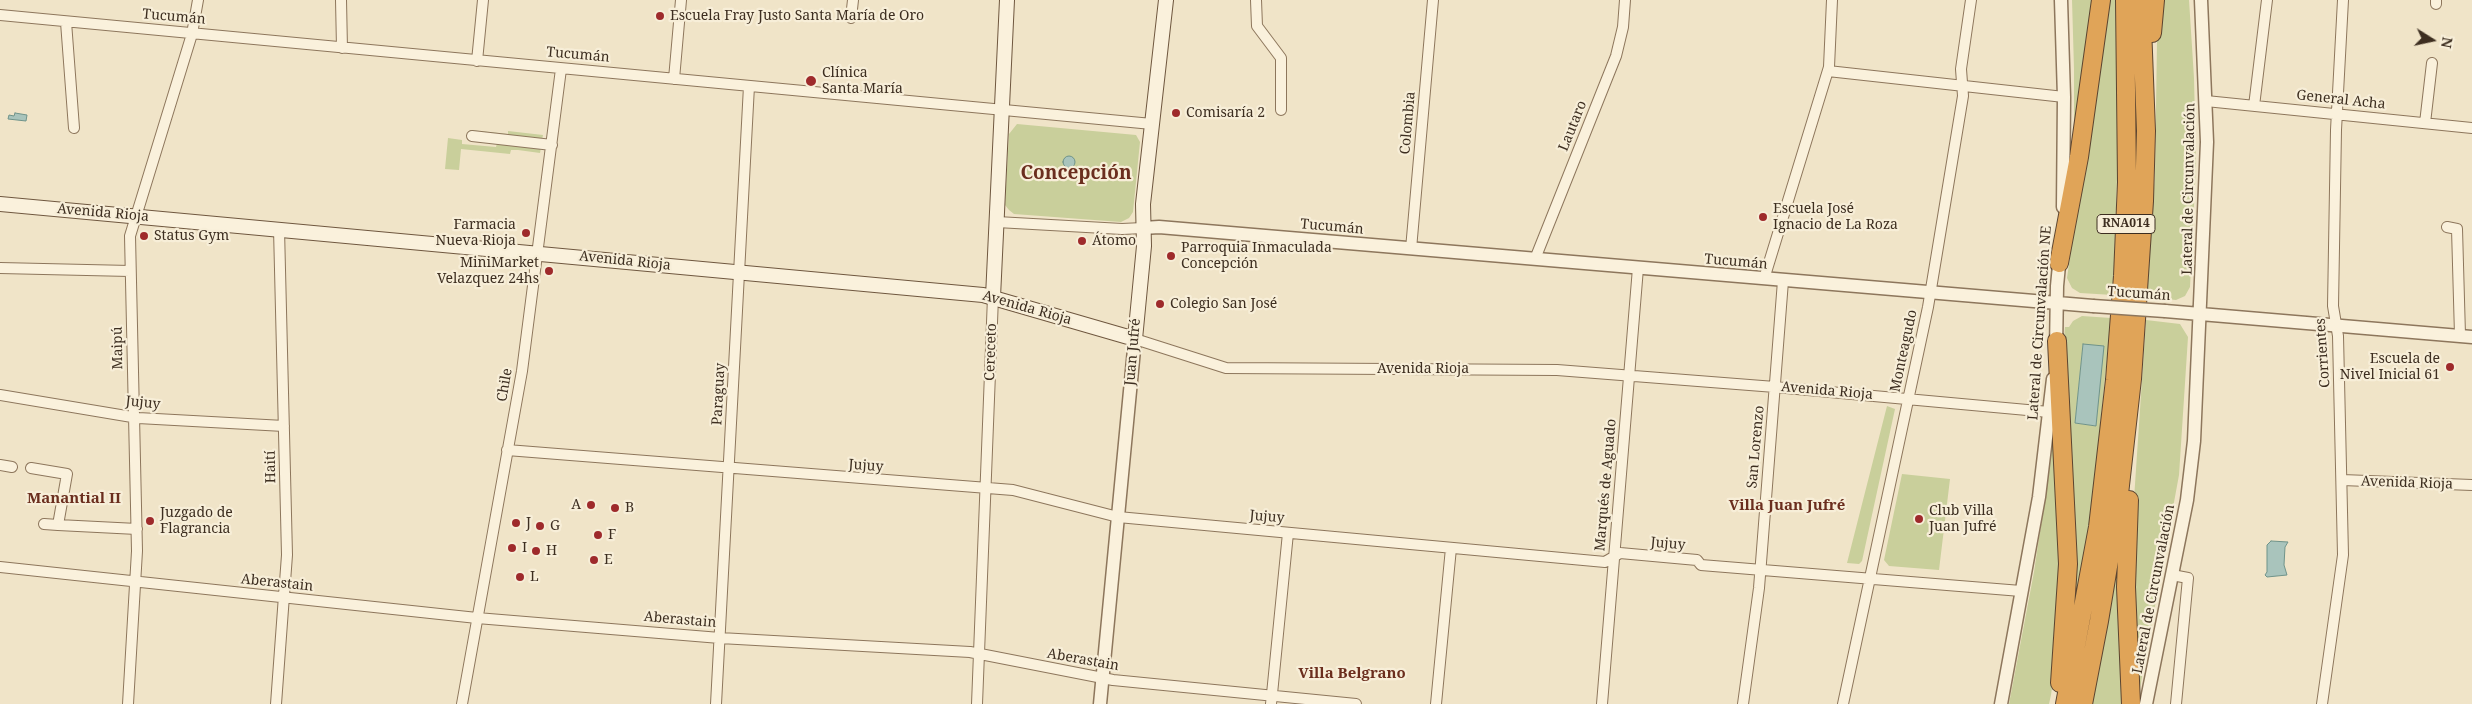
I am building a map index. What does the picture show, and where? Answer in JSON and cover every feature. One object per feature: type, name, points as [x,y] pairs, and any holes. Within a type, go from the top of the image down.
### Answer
[{"type":"highway","points":[[2059,264],[2079,157],[2101,0]]},
{"type":"highway","name":"RNA014","points":[[2065,704],[2098,527],[2118,354],[2127,190],[2125,0]]},
{"type":"highway","name":"RNA014","points":[[2082,704],[2101,613],[2115,522],[2132,379],[2142,252],[2146,131],[2141,0]]},
{"type":"highway","points":[[2146,131],[2155,0]]},
{"type":"highway","points":[[2057,341],[2068,564],[2058,704]]},
{"type":"highway","points":[[2131,704],[2126,587],[2132,379]]},
{"type":"main road","name":"Cereceto","points":[[993,297],[1007,0]]},
{"type":"main road","name":"Juan Jufré","points":[[1135,339],[1144,228],[1143,204],[1166,0]]},
{"type":"main road","name":"Avenida Rioja","points":[[0,204],[984,294],[1135,339]]},
{"type":"street","name":"Maipú","points":[[128,704],[137,530],[130,236],[192,34],[198,0]]},
{"type":"street","points":[[341,0],[342,48]]},
{"type":"street","points":[[477,61],[483,0]]},
{"type":"street","points":[[674,79],[681,0]]},
{"type":"street","points":[[851,18],[853,0]]},
{"type":"street","points":[[1256,0],[1257,26],[1282,58],[1281,110]]},
{"type":"street","name":"Colombia","points":[[1411,249],[1433,0]]},
{"type":"street","name":"Lautaro","points":[[1535,259],[1616,56],[1623,27],[1625,0]]},
{"type":"street","points":[[1764,279],[1828,71],[1832,0]]},
{"type":"street","name":"Monteagudo","points":[[1843,704],[1930,293],[1963,96],[1961,69],[1971,0]]},
{"type":"street","name":"Lateral de Circunvalación NE","points":[[2001,704],[2041,482],[2057,341],[2057,303],[2064,176],[2061,0]]},
{"type":"street","name":"Lateral de Circunvalación","points":[[2146,704],[2168,597],[2192,459],[2206,195],[2206,102],[2200,0]]},
{"type":"street","points":[[2254,106],[2267,0]]},
{"type":"street","name":"Corrientes","points":[[2322,704],[2343,555],[2342,480],[2336,324],[2333,294],[2337,113],[2343,0]]},
{"type":"street","name":"Tucumán","points":[[0,15],[1152,124]]},
{"type":"street","points":[[66,22],[74,128]]},
{"type":"street","points":[[2425,123],[2432,64]]},
{"type":"street","name":"Chile","points":[[462,704],[522,371],[561,69]]},
{"type":"street","points":[[1828,71],[2064,97]]},
{"type":"street","name":"Paraguay","points":[[716,704],[750,86]]},
{"type":"street","name":"General Acha","points":[[2206,102],[2337,113],[2472,128]]},
{"type":"street","points":[[472,136],[552,145]]},
{"type":"street","name":"Tucumán","points":[[997,222],[1122,229],[1159,227],[1783,281],[2336,324],[2466,336]]},
{"type":"street","points":[[2446,227],[2457,229],[2466,336]]},
{"type":"street","name":"Haití","points":[[276,704],[286,597],[287,555],[279,229]]},
{"type":"street","points":[[0,268],[130,271]]},
{"type":"street","name":"Marqués de Aguado","points":[[1602,704],[1638,268]]},
{"type":"street","name":"San Lorenzo","points":[[1743,704],[1760,570],[1783,281]]},
{"type":"street","name":"Cereceto","points":[[977,704],[987,488],[993,297]]},
{"type":"street","name":"Avenida Rioja","points":[[1135,339],[1226,368],[1557,370],[1629,374],[2049,412]]},
{"type":"street","name":"Juan Jufré","points":[[1100,704],[1135,339]]},
{"type":"street","name":"Jujuy","points":[[0,395],[134,417],[284,426]]},
{"type":"street","name":"Jujuy","points":[[507,450],[729,470],[1013,490],[1118,518],[1605,562],[1620,553],[1698,560],[1701,566],[2021,591]]},
{"type":"street","points":[[0,465],[12,467]]},
{"type":"street","points":[[31,468],[67,474],[58,525]]},
{"type":"street","name":"Avenida Rioja","points":[[2342,480],[2472,485]]},
{"type":"street","points":[[44,524],[137,530]]},
{"type":"street","points":[[1272,700],[1288,533]]},
{"type":"street","points":[[1436,704],[1451,548]]},
{"type":"street","name":"Aberastain","points":[[0,567],[477,618],[720,638],[979,654],[1102,678],[1272,700],[1356,704]]},
{"type":"street","points":[[2172,575],[2188,578],[2176,704]]},
{"type":"street","points":[[2168,597],[2186,601]]},
{"type":"green space","points":[[2072,0],[2094,0],[2074,152],[2074,69]]},
{"type":"green space","points":[[2106,0],[2115,0],[2117,14],[2118,150],[2113,295],[2080,293],[2072,288],[2067,278]]},
{"type":"green space","points":[[2161,0],[2189,0],[2194,78],[2196,164],[2190,287],[2185,296],[2176,300],[2147,297],[2155,172],[2157,42]]},
{"type":"green space","points":[[1017,124],[1136,135],[1140,142],[1133,212],[1129,218],[1121,222],[1014,214],[1009,210],[1005,205],[1009,134]]},
{"type":"green space","points":[[470,130],[508,134],[508,131],[543,135],[542,140],[469,132]]},
{"type":"green space","points":[[448,138],[462,140],[462,144],[496,147],[497,143],[541,148],[540,153],[511,150],[510,154],[461,149],[459,170],[445,169]]},
{"type":"green space","points":[[2082,316],[2111,318],[2092,507],[2067,651],[2063,349],[2065,327],[2069,327],[2073,321]],"holes":[[[2083,344],[2096,426],[2075,423]]]},
{"type":"green space","points":[[2146,320],[2180,324],[2188,337],[2179,475],[2137,704],[2133,514]]},
{"type":"green space","points":[[1887,406],[1895,409],[1862,561],[1859,564],[1847,563]]},
{"type":"green space","points":[[2054,433],[2061,544],[2057,650],[2051,695],[2049,704],[2009,704],[2034,572],[2052,435]]},
{"type":"green space","name":"Club Villa Juan Jufré","points":[[1902,474],[1950,479],[1939,570],[1889,566],[1884,560]]},
{"type":"green space","points":[[2122,529],[2128,704],[2090,704],[2108,618]]},
{"type":"water","points":[[15,113],[27,115],[26,121],[8,119],[9,115],[14,116]]},
{"type":"water","points":[[1069,156],[1075,162],[1069,168],[1063,162]]},
{"type":"water","points":[[2083,344],[2104,346],[2096,426],[2075,423]]},
{"type":"water","points":[[2271,541],[2288,542],[2285,547],[2284,565],[2287,575],[2267,577],[2265,575],[2267,572],[2267,545]]},
{"type":"place","name":"Escuela Fray Justo Santa María de Oro","points":[[660,16]]},
{"type":"place","name":"Clínica Santa María","points":[[811,81]]},
{"type":"place","name":"Comisaría 2","points":[[1176,113]]},
{"type":"place","name":"Escuela José Ignacio de La Roza","points":[[1763,217]]},
{"type":"place","name":"Farmacia Nueva Rioja","points":[[526,233]]},
{"type":"place","name":"Status Gym","points":[[144,236]]},
{"type":"place","name":"Átomo","points":[[1082,241]]},
{"type":"place","name":"Parroquia Inmaculada Concepción","points":[[1171,256]]},
{"type":"place","name":"MiniMarket Velazquez 24hs","points":[[549,271]]},
{"type":"place","name":"Colegio San José","points":[[1160,304]]},
{"type":"place","name":"Escuela de Nivel Inicial 61","points":[[2450,367]]},
{"type":"place","name":"A","points":[[591,505]]},
{"type":"place","name":"B","points":[[615,508]]},
{"type":"place","name":"Club Villa Juan Jufré","points":[[1919,519]]},
{"type":"place","name":"Juzgado de Flagrancia","points":[[150,521]]},
{"type":"place","name":"J","points":[[516,523]]},
{"type":"place","name":"G","points":[[540,526]]},
{"type":"place","name":"F","points":[[598,535]]},
{"type":"place","name":"I","points":[[512,548]]},
{"type":"place","name":"H","points":[[536,551]]},
{"type":"place","name":"E","points":[[594,560]]},
{"type":"place","name":"L","points":[[520,577]]},
{"type":"district","name":"Concepción","points":[[1076,174]]},
{"type":"district","name":"Manantial II","points":[[74,499]]},
{"type":"district","name":"Villa Juan Jufré","points":[[1787,506]]},
{"type":"district","name":"Villa Belgrano","points":[[1352,674]]}]
